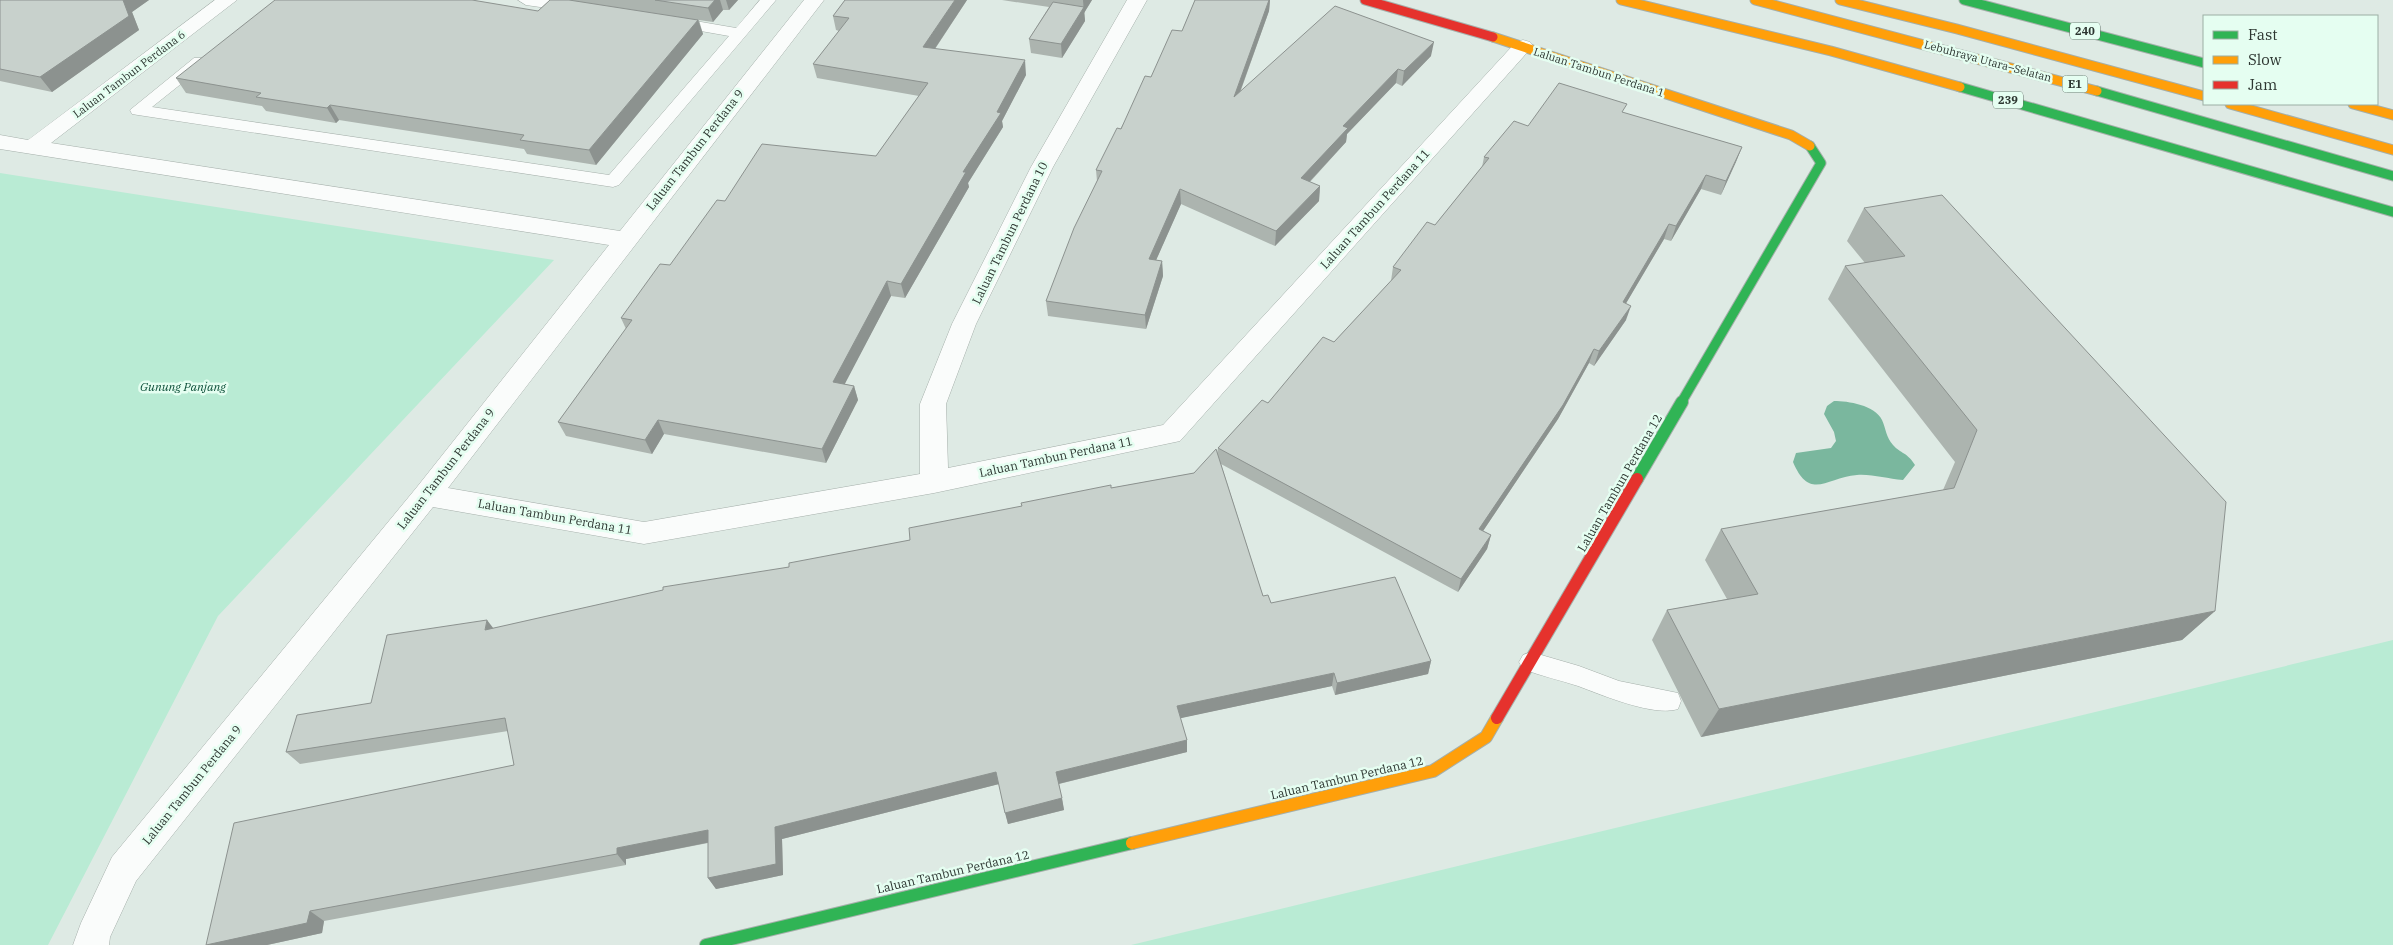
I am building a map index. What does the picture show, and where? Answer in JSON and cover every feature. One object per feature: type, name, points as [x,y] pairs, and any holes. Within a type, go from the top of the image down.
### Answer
[{"type":"main road","name":"Laluan Tambun Perdana 1","points":[[1365,0],[1523,46],[1791,135],[1812,147],[1819,155],[1821,163]]},
{"type":"main road","name":"239","points":[[1621,0],[1831,51],[2155,142],[2393,212]]},
{"type":"main road","name":"Lebuhraya Utara–Selatan","points":[[1755,0],[1968,54],[2264,137],[2393,176]]},
{"type":"main road","name":"Lebuhraya Utara–Selatan","points":[[1840,0],[1958,29],[2203,96]]},
{"type":"main road","name":"240","points":[[1964,0],[2203,63]]},
{"type":"main road","points":[[2234,105],[2393,150]]},
{"type":"main road","points":[[2357,105],[2393,115]]},
{"type":"main road","name":"Laluan Tambun Perdana 12","points":[[706,945],[1434,771],[1486,737],[1821,163]]},
{"type":"street","name":"Laluan Tambun Perdana 6","points":[[32,147],[226,0]]},
{"type":"street","name":"Laluan Tambun Perdana 9","points":[[91,945],[93,935],[124,869],[427,495],[814,0]]},
{"type":"street","name":"Laluan Tambun Perdana 10","points":[[934,482],[933,404],[964,324],[1042,166],[1136,0]]},
{"type":"street","name":"Laluan Tambun Perdana 11","points":[[427,495],[644,533],[934,482],[1170,434],[1523,46]]},
{"type":"street","points":[[0,142],[625,240]]},
{"type":"lane","points":[[526,0],[594,10]]},
{"type":"lane","points":[[214,49],[138,110],[613,181],[768,0]]},
{"type":"lane","points":[[652,19],[740,33]]},
{"type":"lane","points":[[1531,662],[1579,676],[1618,691],[1669,701]]},
{"type":"green space","name":"Gunung Panjang","points":[[0,173],[554,260],[218,616],[48,945],[0,945]]},
{"type":"green space","points":[[2393,640],[2393,945],[1131,945]]},
{"type":"shaded area","points":[[1834,401],[1861,405],[1879,415],[1891,442],[1915,465],[1903,480],[1857,475],[1813,484],[1806,481],[1799,474],[1793,462],[1796,453],[1831,448],[1836,441],[1834,432],[1824,414],[1827,406]]},
{"type":"building","points":[[0,0],[123,0],[129,16],[40,77],[0,69]]},
{"type":"building","points":[[275,0],[472,0],[538,11],[550,0],[569,0],[698,20],[589,150],[520,140],[524,135],[330,105],[327,108],[256,97],[261,93],[176,78]]},
{"type":"building","points":[[655,0],[715,0],[708,8]]},
{"type":"building","points":[[845,0],[955,0],[923,47],[1025,60],[997,112],[1001,113],[963,172],[966,172],[901,284],[887,281],[833,382],[854,386],[822,449],[658,420],[645,440],[558,422],[632,320],[621,318],[660,264],[670,265],[717,200],[725,201],[762,144],[876,156],[928,83],[813,64],[849,18],[833,16]]},
{"type":"building","points":[[1195,0],[1269,0],[1234,97],[1335,6],[1434,42],[1404,71],[1398,69],[1343,126],[1348,128],[1301,178],[1320,186],[1276,231],[1180,189],[1149,259],[1162,261],[1145,315],[1046,301],[1074,228],[1102,171],[1096,170],[1117,128],[1121,129],[1145,76],[1151,77],[1172,30],[1182,31]]},
{"type":"building","points":[[1053,2],[1084,7],[1061,44],[1029,39]]},
{"type":"building","points":[[1559,83],[1627,104],[1622,112],[1742,147],[1726,181],[1706,175],[1676,226],[1669,224],[1623,302],[1631,306],[1599,351],[1594,349],[1563,405],[1479,529],[1491,535],[1461,579],[1218,448],[1262,400],[1268,403],[1323,337],[1334,342],[1401,270],[1393,267],[1427,222],[1435,225],[1489,158],[1484,157],[1514,121],[1528,126]]},
{"type":"building","points":[[1942,195],[2226,502],[2215,611],[1719,709],[1667,610],[1758,594],[1721,529],[1954,488],[1977,430],[1845,266],[1905,256],[1864,208]]},
{"type":"building","points":[[1216,449],[1263,596],[1268,595],[1271,603],[1395,577],[1431,661],[1337,683],[1334,673],[1177,706],[1187,740],[1056,772],[1062,798],[1005,813],[996,772],[775,827],[776,864],[708,878],[708,830],[617,848],[617,854],[310,911],[307,923],[206,945],[234,823],[514,765],[505,718],[286,752],[297,715],[371,703],[387,635],[487,620],[485,630],[663,590],[663,587],[789,567],[789,563],[910,540],[909,528],[1022,506],[1021,503],[1111,485],[1111,488],[1194,473]]},
{"type":"traffic: fast","points":[[1964,0],[2203,63]]},
{"type":"traffic: fast","points":[[1960,87],[2393,212]]},
{"type":"traffic: fast","points":[[2097,91],[2393,176]]},
{"type":"traffic: fast","points":[[1637,479],[1821,163],[1810,146]]},
{"type":"traffic: fast","points":[[706,945],[1132,843]]},
{"type":"traffic: slow","points":[[1621,0],[1831,51],[1960,87]]},
{"type":"traffic: slow","points":[[1755,0],[2097,91]]},
{"type":"traffic: slow","points":[[1840,0],[1957,29],[2203,96]]},
{"type":"traffic: slow","points":[[1493,37],[1791,135],[1810,146]]},
{"type":"traffic: slow","points":[[2234,105],[2393,150]]},
{"type":"traffic: slow","points":[[2357,105],[2393,115]]},
{"type":"traffic: slow","points":[[1132,843],[1433,771],[1486,737],[1497,718]]},
{"type":"traffic: jam","points":[[1365,0],[1493,37]]},
{"type":"traffic: jam","points":[[1497,718],[1637,479]]}]
